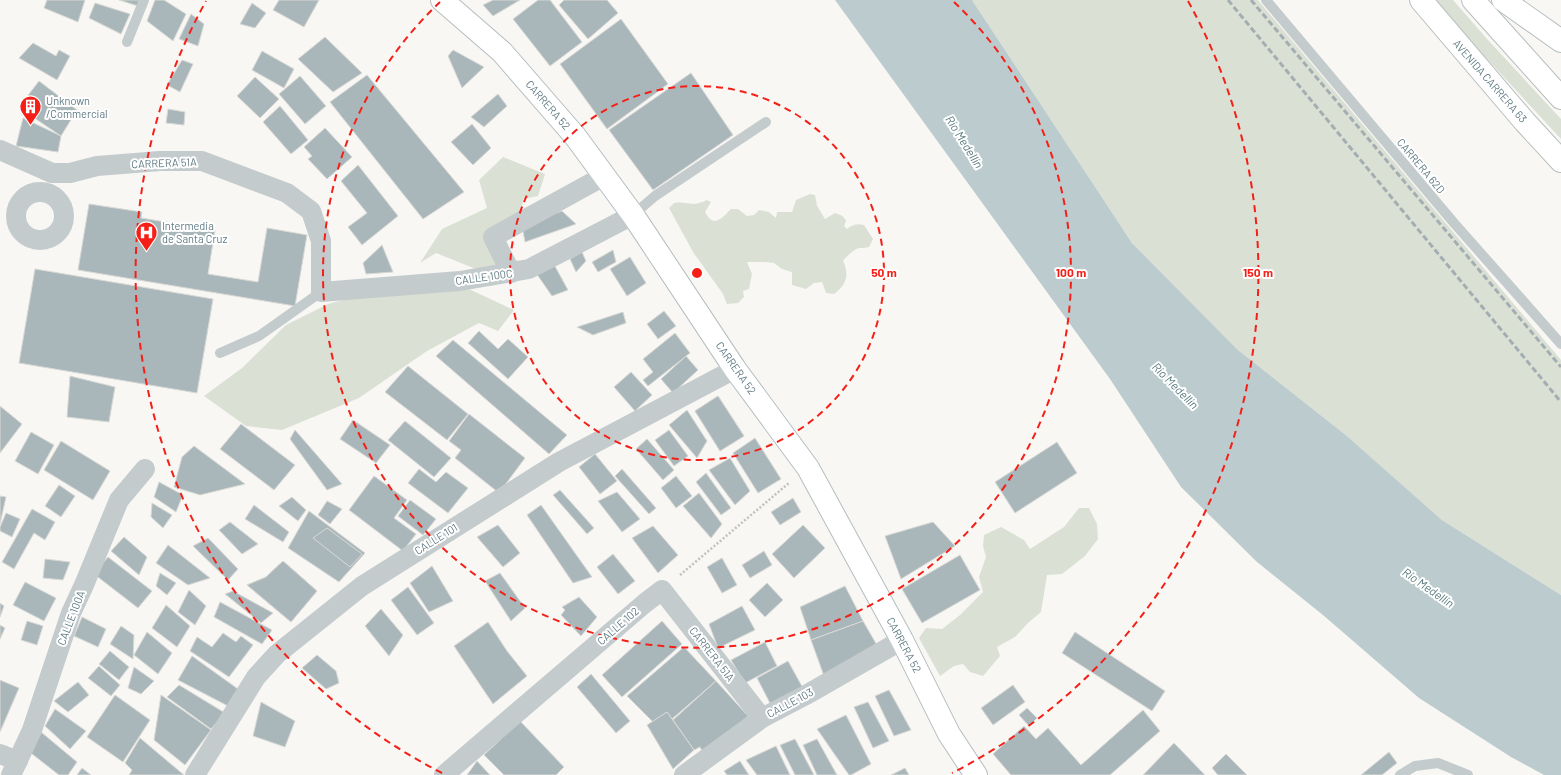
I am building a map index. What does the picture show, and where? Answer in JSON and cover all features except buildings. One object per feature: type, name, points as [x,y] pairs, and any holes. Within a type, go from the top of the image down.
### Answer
[{"type":"main road","name":"CARRERA 52","points":[[442,0],[502,52],[575,136],[633,215],[735,369],[808,468],[902,640],[950,734],[976,775]]},
{"type":"main road","name":"AVENIDA CARRERA 63","points":[[1420,0],[1525,122],[1561,161]]},
{"type":"main road","points":[[1473,0],[1561,98]]},
{"type":"main road","points":[[1503,0],[1561,41]]},
{"type":"street","name":"CARRERA 51A","points":[[0,150],[52,173],[70,173],[97,166],[160,161],[202,161],[287,193],[311,210],[321,241],[321,292]]},
{"type":"street","points":[[42,192],[52,173]]},
{"type":"street","points":[[511,274],[493,237],[604,176]]},
{"type":"street","name":"CALLE 100C","points":[[321,292],[460,281],[511,274],[529,269],[633,215]]},
{"type":"street","name":"CALLE 101","points":[[195,775],[256,677],[277,654],[362,586],[559,462],[735,369]]},
{"type":"street","name":"CALLE 100A","points":[[10,763],[44,696],[71,613],[119,500],[145,469]]},
{"type":"street","name":"CARRERA 51A","points":[[662,590],[762,718]]},
{"type":"street","name":"CALLE 102","points":[[444,775],[662,590]]},
{"type":"street","name":"CALLE 103","points":[[684,775],[762,718],[806,695],[902,640]]},
{"type":"lane","points":[[127,42],[144,0]]},
{"type":"lane","name":"CARRERA 62D","points":[[1266,0],[1454,223],[1561,344]]},
{"type":"lane","points":[[633,215],[655,196],[766,122]]},
{"type":"lane","points":[[220,353],[260,336],[321,292]]},
{"type":"lane","points":[[1400,775],[1415,766],[1438,763],[1468,775]]},
{"type":"path","points":[[662,590],[794,479]]},
{"type":"shaded area","points":[[972,0],[1258,0],[1561,360],[1561,595],[1442,520],[1347,436],[1238,350],[1132,243]]},
{"type":"shaded area","points":[[1435,0],[1453,0],[1561,119],[1561,139],[1464,34]]},
{"type":"shaded area","points":[[503,157],[545,174],[538,196],[523,199],[520,227],[507,241],[493,244],[529,269],[486,273],[436,253],[420,263],[442,229],[487,208],[479,180]]},
{"type":"shaded area","points":[[810,194],[815,195],[817,206],[825,219],[835,213],[839,214],[845,219],[846,221],[844,226],[847,229],[851,226],[859,224],[864,225],[873,239],[869,247],[857,249],[843,261],[846,271],[846,279],[838,291],[834,294],[826,293],[822,282],[814,283],[806,289],[792,285],[792,272],[782,269],[774,263],[747,262],[752,274],[749,289],[743,291],[744,297],[738,303],[727,304],[723,294],[693,252],[669,208],[674,203],[697,204],[707,200],[711,202],[705,212],[708,217],[715,221],[731,209],[738,209],[747,216],[754,215],[759,210],[769,212],[776,218],[777,212],[792,212],[796,200]]},
{"type":"shaded area","points":[[439,275],[514,310],[498,331],[479,323],[427,351],[359,398],[282,430],[246,426],[204,396],[242,368],[286,325],[328,304]]},
{"type":"shaded area","points":[[1079,508],[1089,508],[1097,524],[1098,539],[1085,556],[1062,574],[1047,575],[1041,612],[1015,637],[997,647],[1000,656],[983,676],[970,672],[963,664],[954,666],[940,676],[919,638],[926,628],[942,629],[960,615],[983,592],[979,577],[986,557],[983,546],[984,535],[1001,527],[1024,540],[1030,549],[1064,527]]},
{"type":"water","name":"Río Medellín","points":[[835,0],[972,0],[1132,243],[1238,350],[1347,436],[1442,520],[1561,595],[1561,775],[1544,775],[1511,757],[1419,698],[1323,615],[1257,562],[1181,487],[1110,379]]},
{"type":"railway","points":[[1228,0],[1561,402]]},
{"type":"railway","points":[[1251,0],[1561,367]]},
{"type":"place","name":"Unknown /Commercial","points":[[31,126]]},
{"type":"place","name":"Intermedia de Santa Cruz","points":[[146,252]]}]
